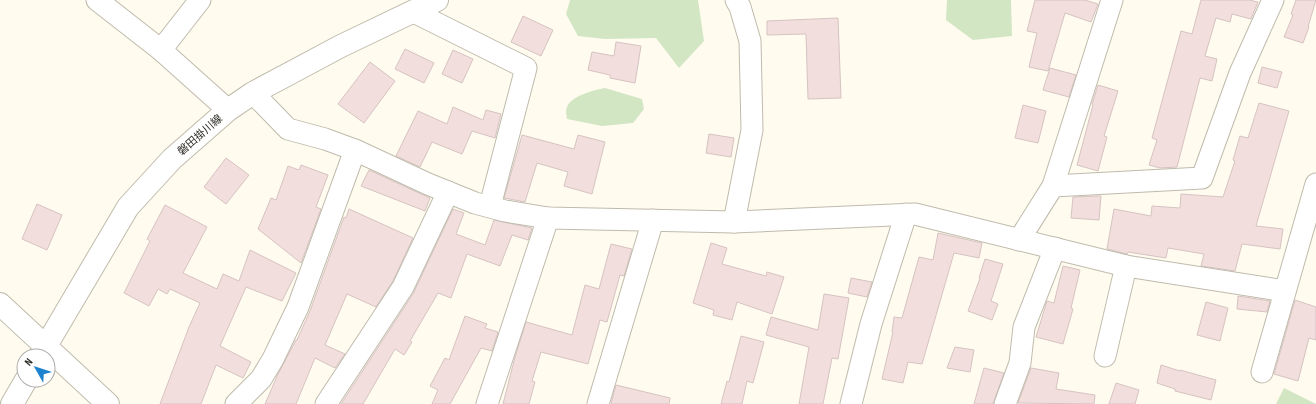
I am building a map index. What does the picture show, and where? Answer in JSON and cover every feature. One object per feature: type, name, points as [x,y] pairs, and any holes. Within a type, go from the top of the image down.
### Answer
[{"type":"main road","name":"磐田掛川線","points":[[45,348],[128,207],[172,159],[228,110],[253,92],[340,46],[437,0]]},
{"type":"main road","points":[[0,304],[40,348]]},
{"type":"main road","points":[[56,362],[108,404]]},
{"type":"main road","points":[[12,404],[21,388]]},
{"type":"street","points":[[97,0],[161,50],[228,110]]},
{"type":"street","points":[[161,50],[200,0]]},
{"type":"street","points":[[734,222],[752,130],[750,41],[740,7],[736,0]]},
{"type":"street","points":[[1019,240],[1053,186],[1112,0]]},
{"type":"street","points":[[1053,186],[1202,178],[1240,73],[1273,0]]},
{"type":"street","points":[[414,12],[526,68],[490,206]]},
{"type":"street","points":[[253,92],[288,129],[325,139],[355,150],[475,203],[505,211],[548,218],[734,222],[915,214],[1126,266],[1285,291]]},
{"type":"street","points":[[236,404],[261,379],[273,359],[298,307],[355,150]]},
{"type":"street","points":[[1262,372],[1316,184]]},
{"type":"street","points":[[326,404],[403,287],[448,192]]},
{"type":"street","points":[[851,404],[871,324],[906,214]]},
{"type":"street","points":[[487,404],[548,218]]},
{"type":"street","points":[[598,404],[653,220]]},
{"type":"street","points":[[1005,404],[1020,364],[1024,327],[1055,248]]},
{"type":"street","points":[[1105,356],[1126,266]]},
{"type":"green space","points":[[570,0],[698,0],[704,41],[679,68],[656,38],[605,39],[578,36],[566,14]]},
{"type":"green space","points":[[947,0],[1011,0],[1012,36],[973,40],[946,20]]},
{"type":"green space","points":[[605,88],[642,99],[644,109],[633,123],[602,126],[567,119],[566,109],[569,103],[589,92]]},
{"type":"green space","points":[[1284,388],[1316,404],[1276,404]]},
{"type":"building","points":[[1035,0],[1085,0],[1098,4],[1091,22],[1065,13],[1048,71],[1029,67],[1037,33],[1027,31]]},
{"type":"building","points":[[1201,0],[1249,0],[1258,2],[1251,19],[1232,14],[1230,22],[1216,18],[1205,56],[1217,59],[1212,81],[1200,78],[1177,167],[1160,168],[1149,165],[1157,140],[1152,138],[1181,31],[1192,34]]},
{"type":"building","points":[[1296,0],[1316,0],[1303,43],[1284,37],[1293,15],[1291,14]]},
{"type":"building","points":[[523,16],[553,30],[541,56],[511,42]]},
{"type":"building","points":[[838,18],[841,98],[808,99],[806,34],[767,35],[767,21]]},
{"type":"building","points":[[616,42],[641,46],[635,83],[610,78],[610,75],[588,70],[592,52],[614,56]]},
{"type":"building","points":[[405,49],[434,63],[424,83],[395,69]]},
{"type":"building","points":[[453,50],[473,59],[462,83],[442,74]]},
{"type":"building","points":[[370,62],[395,81],[364,123],[338,104]]},
{"type":"building","points":[[1262,67],[1282,72],[1277,88],[1258,83]]},
{"type":"building","points":[[1050,68],[1076,75],[1069,97],[1043,90]]},
{"type":"building","points":[[1098,85],[1118,91],[1104,136],[1107,137],[1098,171],[1077,165]]},
{"type":"building","points":[[1259,103],[1289,111],[1256,226],[1283,229],[1280,249],[1242,244],[1235,271],[1201,266],[1204,254],[1168,248],[1166,258],[1128,252],[1127,254],[1107,249],[1114,209],[1151,216],[1152,206],[1180,208],[1181,194],[1223,197],[1235,161],[1233,160],[1240,136],[1248,138]]},
{"type":"building","points":[[1023,105],[1046,111],[1038,143],[1015,138]]},
{"type":"building","points":[[453,107],[483,120],[486,110],[501,114],[495,138],[472,131],[462,154],[432,142],[420,167],[396,156],[418,111],[447,124]]},
{"type":"building","points":[[709,134],[734,138],[731,157],[706,153]]},
{"type":"building","points":[[522,135],[574,149],[578,135],[605,142],[592,194],[564,186],[568,172],[537,163],[525,202],[504,198]]},
{"type":"building","points":[[226,158],[249,175],[226,204],[204,187]]},
{"type":"building","points":[[301,165],[328,175],[316,207],[321,209],[301,263],[258,229],[271,198],[276,200],[288,166],[299,170]]},
{"type":"building","points":[[369,170],[430,198],[425,211],[361,186]]},
{"type":"building","points":[[1101,196],[1099,220],[1071,218],[1073,197]]},
{"type":"building","points":[[37,204],[62,215],[47,250],[22,239]]},
{"type":"building","points":[[165,205],[207,227],[183,273],[217,289],[223,274],[239,281],[250,250],[296,273],[282,301],[246,287],[220,346],[251,362],[243,378],[216,365],[201,404],[160,404],[189,327],[200,303],[170,289],[167,294],[158,289],[149,306],[124,293],[150,241],[147,239]]},
{"type":"building","points":[[349,209],[413,238],[393,281],[376,307],[347,294],[325,345],[345,354],[335,368],[315,358],[296,404],[265,404],[278,374],[297,340],[310,311],[344,217],[346,218]]},
{"type":"building","points":[[453,209],[464,213],[456,234],[485,245],[494,220],[532,228],[528,240],[512,235],[500,266],[467,254],[451,298],[438,293],[410,341],[412,342],[404,355],[395,349],[363,404],[341,404],[413,294]]},
{"type":"building","points":[[938,233],[982,243],[979,258],[954,253],[922,364],[908,362],[903,383],[882,379],[893,332],[894,317],[902,318],[919,257],[933,260]]},
{"type":"building","points":[[711,243],[727,248],[722,264],[766,276],[767,272],[784,277],[772,314],[737,302],[732,320],[713,315],[714,310],[693,303]]},
{"type":"building","points":[[611,244],[632,249],[624,276],[620,275],[607,322],[600,320],[588,364],[541,352],[532,381],[535,382],[529,404],[503,404],[526,322],[572,335],[585,285],[599,289]]},
{"type":"building","points":[[985,259],[1003,264],[991,301],[998,304],[992,320],[968,311]]},
{"type":"building","points":[[1063,266],[1080,270],[1071,308],[1073,309],[1063,344],[1036,337],[1047,301],[1054,303]]},
{"type":"building","points":[[851,278],[872,282],[867,297],[848,293]]},
{"type":"building","points":[[824,294],[849,298],[838,359],[832,358],[823,404],[799,404],[809,347],[766,335],[771,317],[818,330]]},
{"type":"building","points":[[1238,296],[1270,301],[1267,312],[1237,309]]},
{"type":"building","points":[[1295,300],[1316,307],[1316,340],[1309,338],[1298,381],[1274,374]]},
{"type":"building","points":[[1206,302],[1228,308],[1220,341],[1197,335]]},
{"type":"building","points":[[465,316],[487,324],[485,328],[498,332],[492,351],[481,348],[450,404],[432,404],[438,390],[430,386],[445,358],[449,360]]},
{"type":"building","points":[[741,336],[764,342],[753,383],[747,381],[742,404],[721,404],[727,381],[729,382]]},
{"type":"building","points":[[955,347],[974,350],[970,372],[947,368]]},
{"type":"building","points":[[1161,365],[1216,380],[1211,400],[1175,391],[1175,389],[1157,383]]},
{"type":"building","points":[[984,368],[1004,373],[993,404],[974,404]]},
{"type":"building","points":[[1031,368],[1059,373],[1056,389],[1095,395],[1094,404],[1018,403]]},
{"type":"building","points":[[1116,383],[1139,390],[1135,404],[1109,404]]},
{"type":"building","points":[[616,385],[670,398],[669,404],[611,404]]}]
